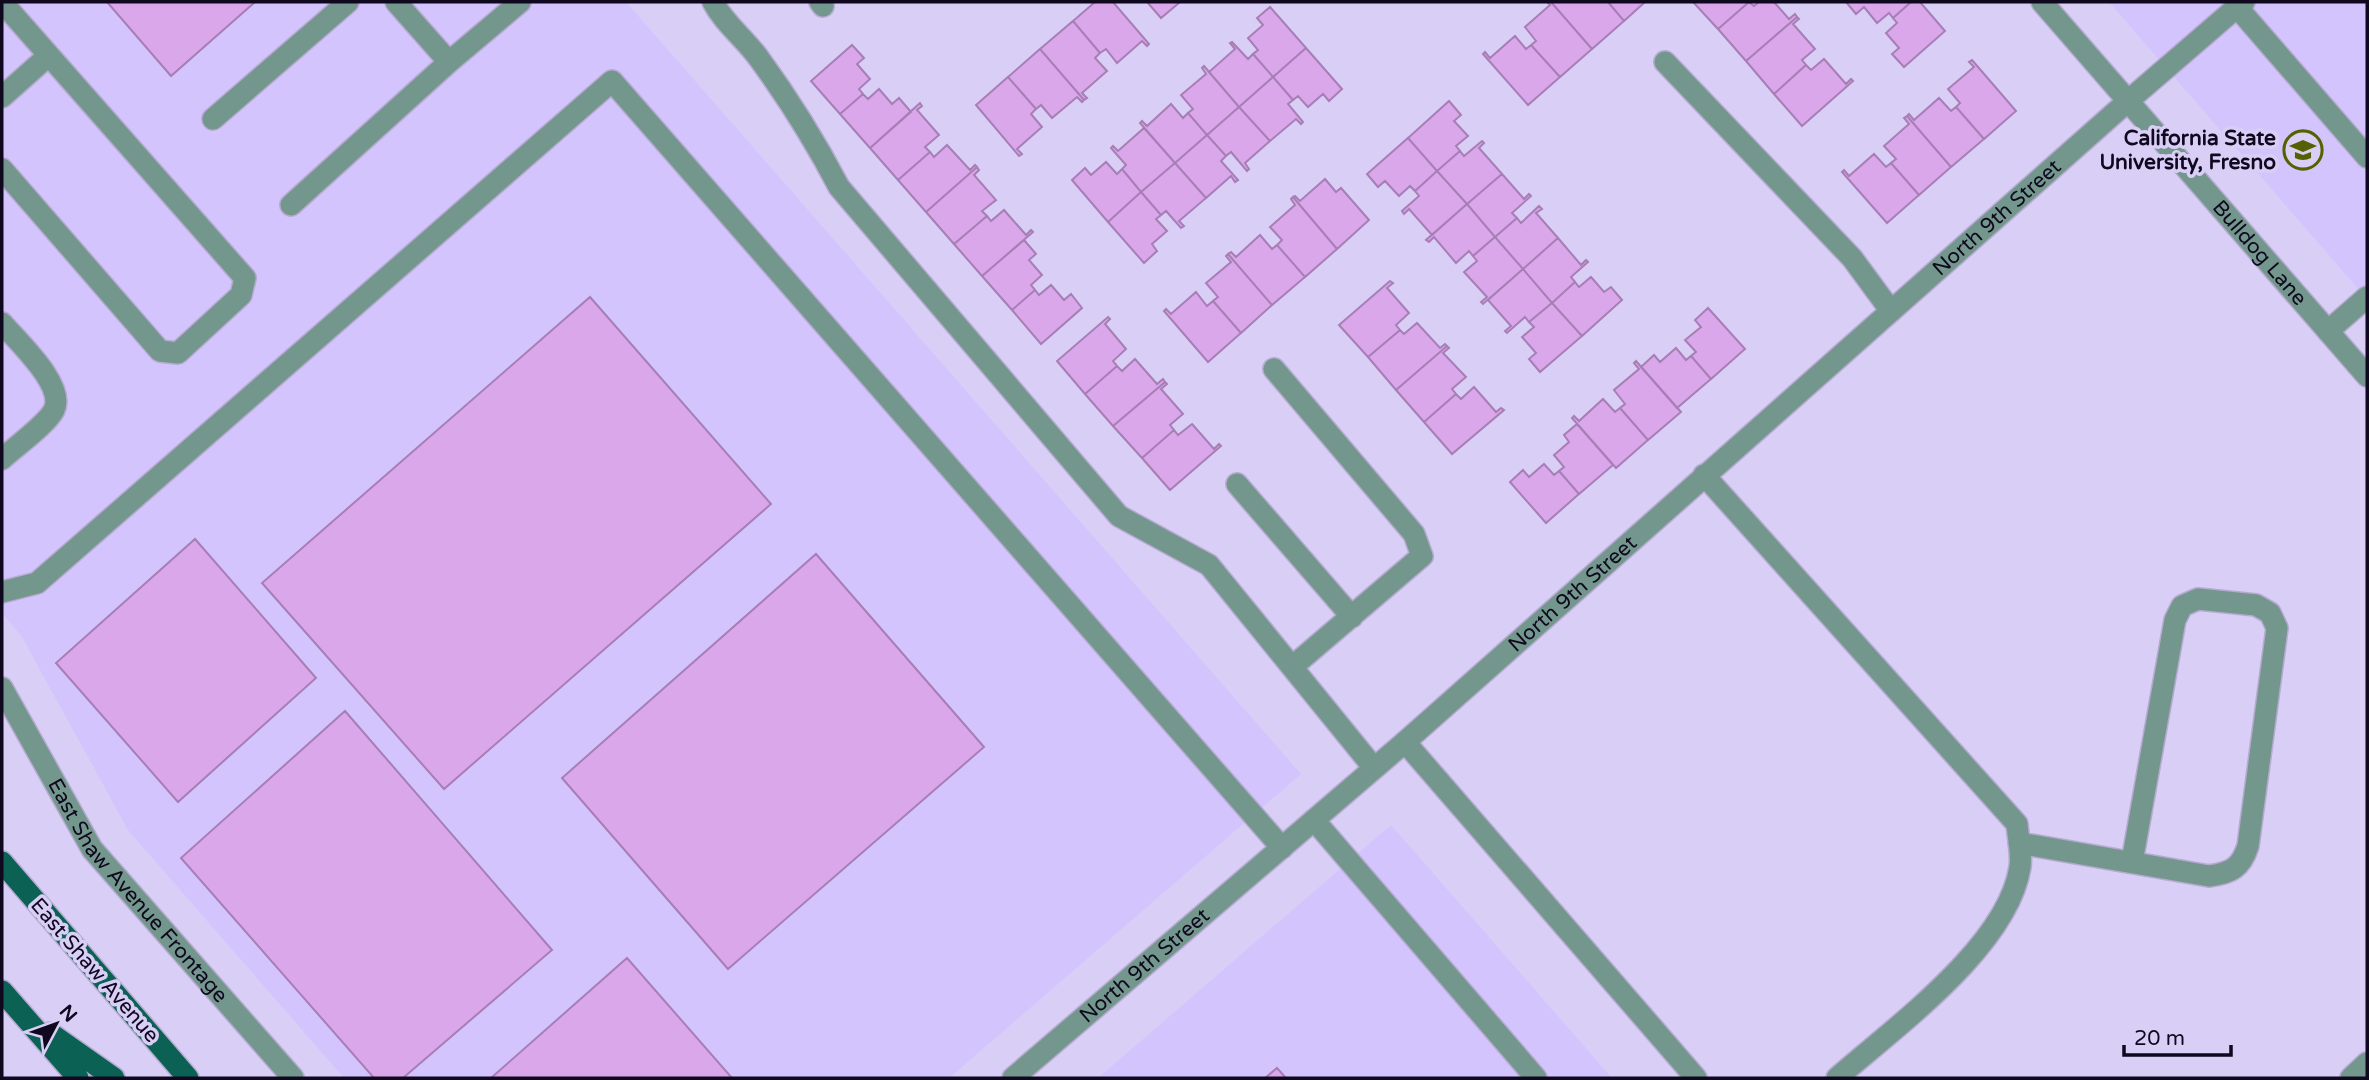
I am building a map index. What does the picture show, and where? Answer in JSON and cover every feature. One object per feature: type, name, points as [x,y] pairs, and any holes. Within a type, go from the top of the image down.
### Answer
[{"type":"main road","name":"East Shaw Avenue","points":[[2,862],[188,1078]]},
{"type":"main road","points":[[2,991],[78,1078]]},
{"type":"main road","points":[[22,1014],[114,1078]]},
{"type":"street","points":[[2,2],[244,278],[242,295],[178,353],[160,351],[2,169]]},
{"type":"street","points":[[213,120],[348,2]]},
{"type":"street","points":[[291,205],[449,62],[520,2]]},
{"type":"street","points":[[713,2],[721,16],[756,54],[815,140],[839,187],[1119,516],[1209,565],[1374,768]]},
{"type":"street","name":"Bulldog Lane","points":[[2042,2],[2367,376]]},
{"type":"street","points":[[399,3],[449,62]]},
{"type":"street","points":[[2240,5],[2367,157]]},
{"type":"street","name":"North 9th Street","points":[[1013,1078],[1405,742],[1704,475],[2240,5]]},
{"type":"street","points":[[2,97],[48,56]]},
{"type":"street","points":[[1665,62],[1852,258],[1891,311]]},
{"type":"street","points":[[2,592],[37,583],[612,81],[1282,848]]},
{"type":"street","points":[[2328,331],[2367,297]]},
{"type":"street","points":[[2,323],[51,380],[56,396],[54,411],[2,459]]},
{"type":"street","points":[[1275,369],[1414,534],[1422,556],[1292,667]]},
{"type":"street","points":[[1704,475],[2017,824],[2021,867],[2004,910],[1970,960],[1837,1078]]},
{"type":"street","points":[[1237,484],[1352,617]]},
{"type":"street","points":[[2018,843],[2209,876],[2229,873],[2243,863],[2248,846],[2277,628],[2270,613],[2256,605],[2198,599],[2182,606],[2175,620],[2132,862]]},
{"type":"street","name":"East Shaw Avenue Frontage","points":[[2,688],[92,849],[293,1078]]},
{"type":"street","points":[[1405,742],[1696,1078]]},
{"type":"street","points":[[1314,820],[1536,1078]]},
{"type":"street","points":[[2351,1078],[2367,1063]]},
{"type":"shaded area","points":[[2,2],[626,2],[1301,774],[949,1078],[344,1078],[128,830],[22,637],[2,613]]},
{"type":"shaded area","name":"California State University, Fresno","points":[[2109,2],[2367,2],[2367,299]]},
{"type":"shaded area","points":[[1391,825],[1612,1078],[1098,1078]]},
{"type":"building","points":[[107,2],[255,2],[171,76]]},
{"type":"building","points":[[1095,2],[1113,2],[1149,44],[1147,46],[1142,41],[1117,63],[1106,49],[1100,53],[1073,21]]},
{"type":"building","points":[[1147,2],[1180,2],[1161,18]]},
{"type":"building","points":[[1547,2],[1551,2],[1592,49],[1560,77],[1531,45],[1536,41],[1525,27],[1550,5]]},
{"type":"building","points":[[1551,2],[1608,2],[1624,21],[1592,49]]},
{"type":"building","points":[[1608,2],[1645,2],[1624,21]]},
{"type":"building","points":[[1693,2],[1749,2],[1718,29]]},
{"type":"building","points":[[1749,2],[1754,6],[1759,2],[1774,2],[1789,19],[1795,14],[1797,17],[1746,61],[1718,29]]},
{"type":"building","points":[[1846,2],[1911,2],[1893,18],[1889,13],[1877,23],[1864,7],[1856,14]]},
{"type":"building","points":[[1911,2],[1920,2],[1945,31],[1904,67],[1892,54],[1899,48],[1886,33],[1897,23],[1893,18]]},
{"type":"building","points":[[1270,7],[1306,48],[1273,77],[1253,54],[1258,50],[1248,38],[1263,25],[1257,18]]},
{"type":"building","points":[[1797,17],[1799,19],[1793,24],[1815,49],[1802,60],[1806,65],[1774,94],[1746,61]]},
{"type":"building","points":[[1073,21],[1100,53],[1095,58],[1107,71],[1082,93],[1087,98],[1084,100],[1040,49]]},
{"type":"building","points":[[1515,36],[1526,49],[1531,45],[1560,77],[1528,105],[1483,54],[1485,52],[1490,58]]},
{"type":"building","points":[[1230,43],[1248,59],[1253,54],[1273,77],[1239,107],[1209,72],[1235,49]]},
{"type":"building","points":[[852,45],[864,58],[857,64],[870,79],[859,89],[863,94],[840,114],[811,81]]},
{"type":"building","points":[[1306,48],[1342,89],[1329,101],[1323,94],[1308,107],[1298,96],[1293,100],[1273,77]]},
{"type":"building","points":[[1040,49],[1084,100],[1082,102],[1077,97],[1052,118],[1041,105],[1036,109],[1008,77]]},
{"type":"building","points":[[1824,59],[1846,84],[1851,79],[1853,81],[1802,126],[1774,94],[1806,65],[1811,70]]},
{"type":"building","points":[[1972,60],[2016,111],[1984,139],[1956,107],[1960,103],[1948,89],[1974,67],[1969,62]]},
{"type":"building","points":[[1204,66],[1239,107],[1207,135],[1188,113],[1193,109],[1181,95],[1206,74],[1202,68]]},
{"type":"building","points":[[1008,77],[1036,109],[1031,114],[1042,127],[1017,149],[1022,154],[1019,156],[976,105]]},
{"type":"building","points":[[1273,77],[1293,100],[1288,104],[1303,122],[1301,124],[1296,119],[1270,141],[1239,107]]},
{"type":"building","points":[[879,89],[892,104],[899,98],[911,112],[870,148],[840,114],[863,94],[868,99]]},
{"type":"building","points":[[1939,98],[1951,111],[1956,107],[1984,139],[1951,167],[1907,116],[1909,114],[1914,120]]},
{"type":"building","points":[[1449,101],[1461,115],[1454,121],[1468,136],[1456,146],[1460,151],[1437,171],[1408,138]]},
{"type":"building","points":[[920,103],[922,106],[917,110],[939,135],[925,147],[930,152],[898,180],[870,148]]},
{"type":"building","points":[[1171,104],[1183,118],[1188,113],[1207,135],[1175,163],[1140,123],[1142,121],[1147,126]]},
{"type":"building","points":[[1239,107],[1270,141],[1245,163],[1249,169],[1247,171],[1231,152],[1226,156],[1207,135]]},
{"type":"building","points":[[1907,116],[1951,167],[1919,195],[1891,163],[1896,159],[1884,146],[1909,124],[1904,118]]},
{"type":"building","points":[[1144,128],[1175,163],[1141,192],[1122,169],[1126,165],[1111,148],[1113,146],[1118,151]]},
{"type":"building","points":[[1207,135],[1226,156],[1221,161],[1238,180],[1235,182],[1231,176],[1206,198],[1175,163]]},
{"type":"building","points":[[1408,138],[1437,171],[1415,191],[1410,186],[1399,196],[1385,181],[1378,187],[1367,174]]},
{"type":"building","points":[[1482,141],[1484,143],[1479,148],[1502,174],[1467,204],[1437,171],[1460,151],[1464,156]]},
{"type":"building","points":[[947,145],[970,170],[975,165],[977,167],[926,212],[898,180],[930,152],[934,157]]},
{"type":"building","points":[[1874,154],[1886,167],[1891,163],[1919,195],[1887,223],[1842,172],[1844,170],[1849,176]]},
{"type":"building","points":[[1106,162],[1117,174],[1122,169],[1141,192],[1108,222],[1072,180],[1085,168],[1091,175]]},
{"type":"building","points":[[1175,163],[1206,198],[1179,221],[1184,226],[1181,228],[1166,211],[1161,215],[1141,192]]},
{"type":"building","points":[[977,167],[979,170],[974,175],[996,200],[982,211],[987,216],[954,244],[926,212]]},
{"type":"building","points":[[1437,171],[1467,204],[1432,235],[1409,209],[1404,214],[1402,211],[1419,196],[1415,191]]},
{"type":"building","points":[[1502,174],[1524,199],[1529,194],[1531,196],[1512,213],[1517,218],[1495,237],[1467,204]]},
{"type":"building","points":[[1325,179],[1336,192],[1341,188],[1369,220],[1337,249],[1293,197],[1300,201]]},
{"type":"building","points":[[1141,192],[1161,215],[1156,219],[1167,231],[1152,244],[1157,251],[1144,263],[1108,222]]},
{"type":"building","points":[[1293,197],[1337,249],[1305,277],[1277,245],[1282,240],[1270,227],[1295,205],[1291,199]]},
{"type":"building","points":[[1467,204],[1495,237],[1473,256],[1469,251],[1456,263],[1434,237],[1429,242],[1426,240]]},
{"type":"building","points":[[1539,206],[1542,209],[1536,213],[1558,238],[1523,269],[1495,237],[1517,218],[1521,223]]},
{"type":"building","points":[[1004,210],[1026,235],[1031,230],[1033,232],[982,276],[954,244],[987,216],[991,221]]},
{"type":"building","points":[[1260,235],[1272,249],[1277,245],[1305,277],[1272,305],[1228,254],[1231,252],[1236,257]]},
{"type":"building","points":[[1495,237],[1523,269],[1483,304],[1481,302],[1487,297],[1464,272],[1477,261],[1473,256]]},
{"type":"building","points":[[1558,238],[1581,265],[1586,260],[1588,262],[1571,277],[1575,282],[1552,303],[1523,269]]},
{"type":"building","points":[[1024,240],[1036,254],[1029,260],[1042,275],[1031,285],[1035,290],[1012,310],[982,276]]},
{"type":"building","points":[[1228,254],[1272,305],[1241,333],[1213,301],[1218,297],[1206,283],[1231,262],[1226,256]]},
{"type":"building","points":[[1523,269],[1552,303],[1529,322],[1525,317],[1507,333],[1505,331],[1511,326],[1488,300]]},
{"type":"building","points":[[1591,277],[1604,292],[1611,287],[1622,300],[1582,336],[1552,303],[1575,282],[1579,287]]},
{"type":"building","points":[[1390,281],[1393,283],[1387,288],[1409,313],[1396,325],[1400,330],[1368,357],[1339,325]]},
{"type":"building","points":[[1051,285],[1064,300],[1071,294],[1082,308],[1041,344],[1012,310],[1035,290],[1039,295]]},
{"type":"building","points":[[1196,292],[1207,306],[1213,301],[1241,333],[1208,362],[1164,311],[1166,309],[1171,314]]},
{"type":"building","points":[[590,297],[771,504],[444,789],[262,583]]},
{"type":"building","points":[[1552,303],[1582,336],[1540,372],[1529,359],[1536,353],[1522,337],[1534,327],[1529,322]]},
{"type":"building","points":[[1708,308],[1745,349],[1711,379],[1691,356],[1696,352],[1685,340],[1701,327],[1695,320]]},
{"type":"building","points":[[1108,317],[1110,319],[1105,324],[1126,349],[1113,361],[1117,366],[1085,394],[1057,361]]},
{"type":"building","points":[[1417,323],[1440,348],[1445,344],[1447,346],[1396,390],[1368,357],[1400,330],[1404,334]]},
{"type":"building","points":[[1447,346],[1449,348],[1443,353],[1466,377],[1452,389],[1456,394],[1424,422],[1396,390]]},
{"type":"building","points":[[1676,348],[1686,360],[1691,356],[1711,379],[1677,408],[1641,367],[1654,355],[1660,362]]},
{"type":"building","points":[[1135,359],[1157,384],[1163,379],[1165,382],[1113,426],[1085,394],[1117,366],[1122,371]]},
{"type":"building","points":[[1636,361],[1681,412],[1648,440],[1620,408],[1625,404],[1614,390],[1639,369],[1634,363]]},
{"type":"building","points":[[1165,382],[1167,384],[1161,389],[1183,414],[1170,425],[1174,430],[1142,458],[1113,426]]},
{"type":"building","points":[[1474,387],[1496,412],[1501,408],[1504,410],[1452,454],[1424,422],[1456,394],[1461,399]]},
{"type":"building","points":[[1603,399],[1615,412],[1620,408],[1648,440],[1616,468],[1572,418],[1574,416],[1579,421]]},
{"type":"building","points":[[1192,424],[1214,449],[1219,444],[1221,446],[1170,490],[1142,458],[1174,430],[1178,435]]},
{"type":"building","points":[[1577,424],[1613,465],[1579,494],[1559,471],[1564,467],[1554,455],[1569,442],[1564,435]]},
{"type":"building","points":[[1544,464],[1554,475],[1559,471],[1579,494],[1546,523],[1510,482],[1523,470],[1529,477]]},
{"type":"building","points":[[195,539],[316,678],[178,802],[56,663]]},
{"type":"building","points":[[816,554],[984,747],[728,969],[562,778]]},
{"type":"building","points":[[345,711],[552,950],[403,1078],[374,1078],[181,858]]},
{"type":"building","points":[[627,958],[732,1078],[491,1078]]},
{"type":"building","points":[[1277,1068],[1286,1078],[1265,1078]]},
{"type":"place","name":"California State University, Fresno","points":[[2303,150]]}]
